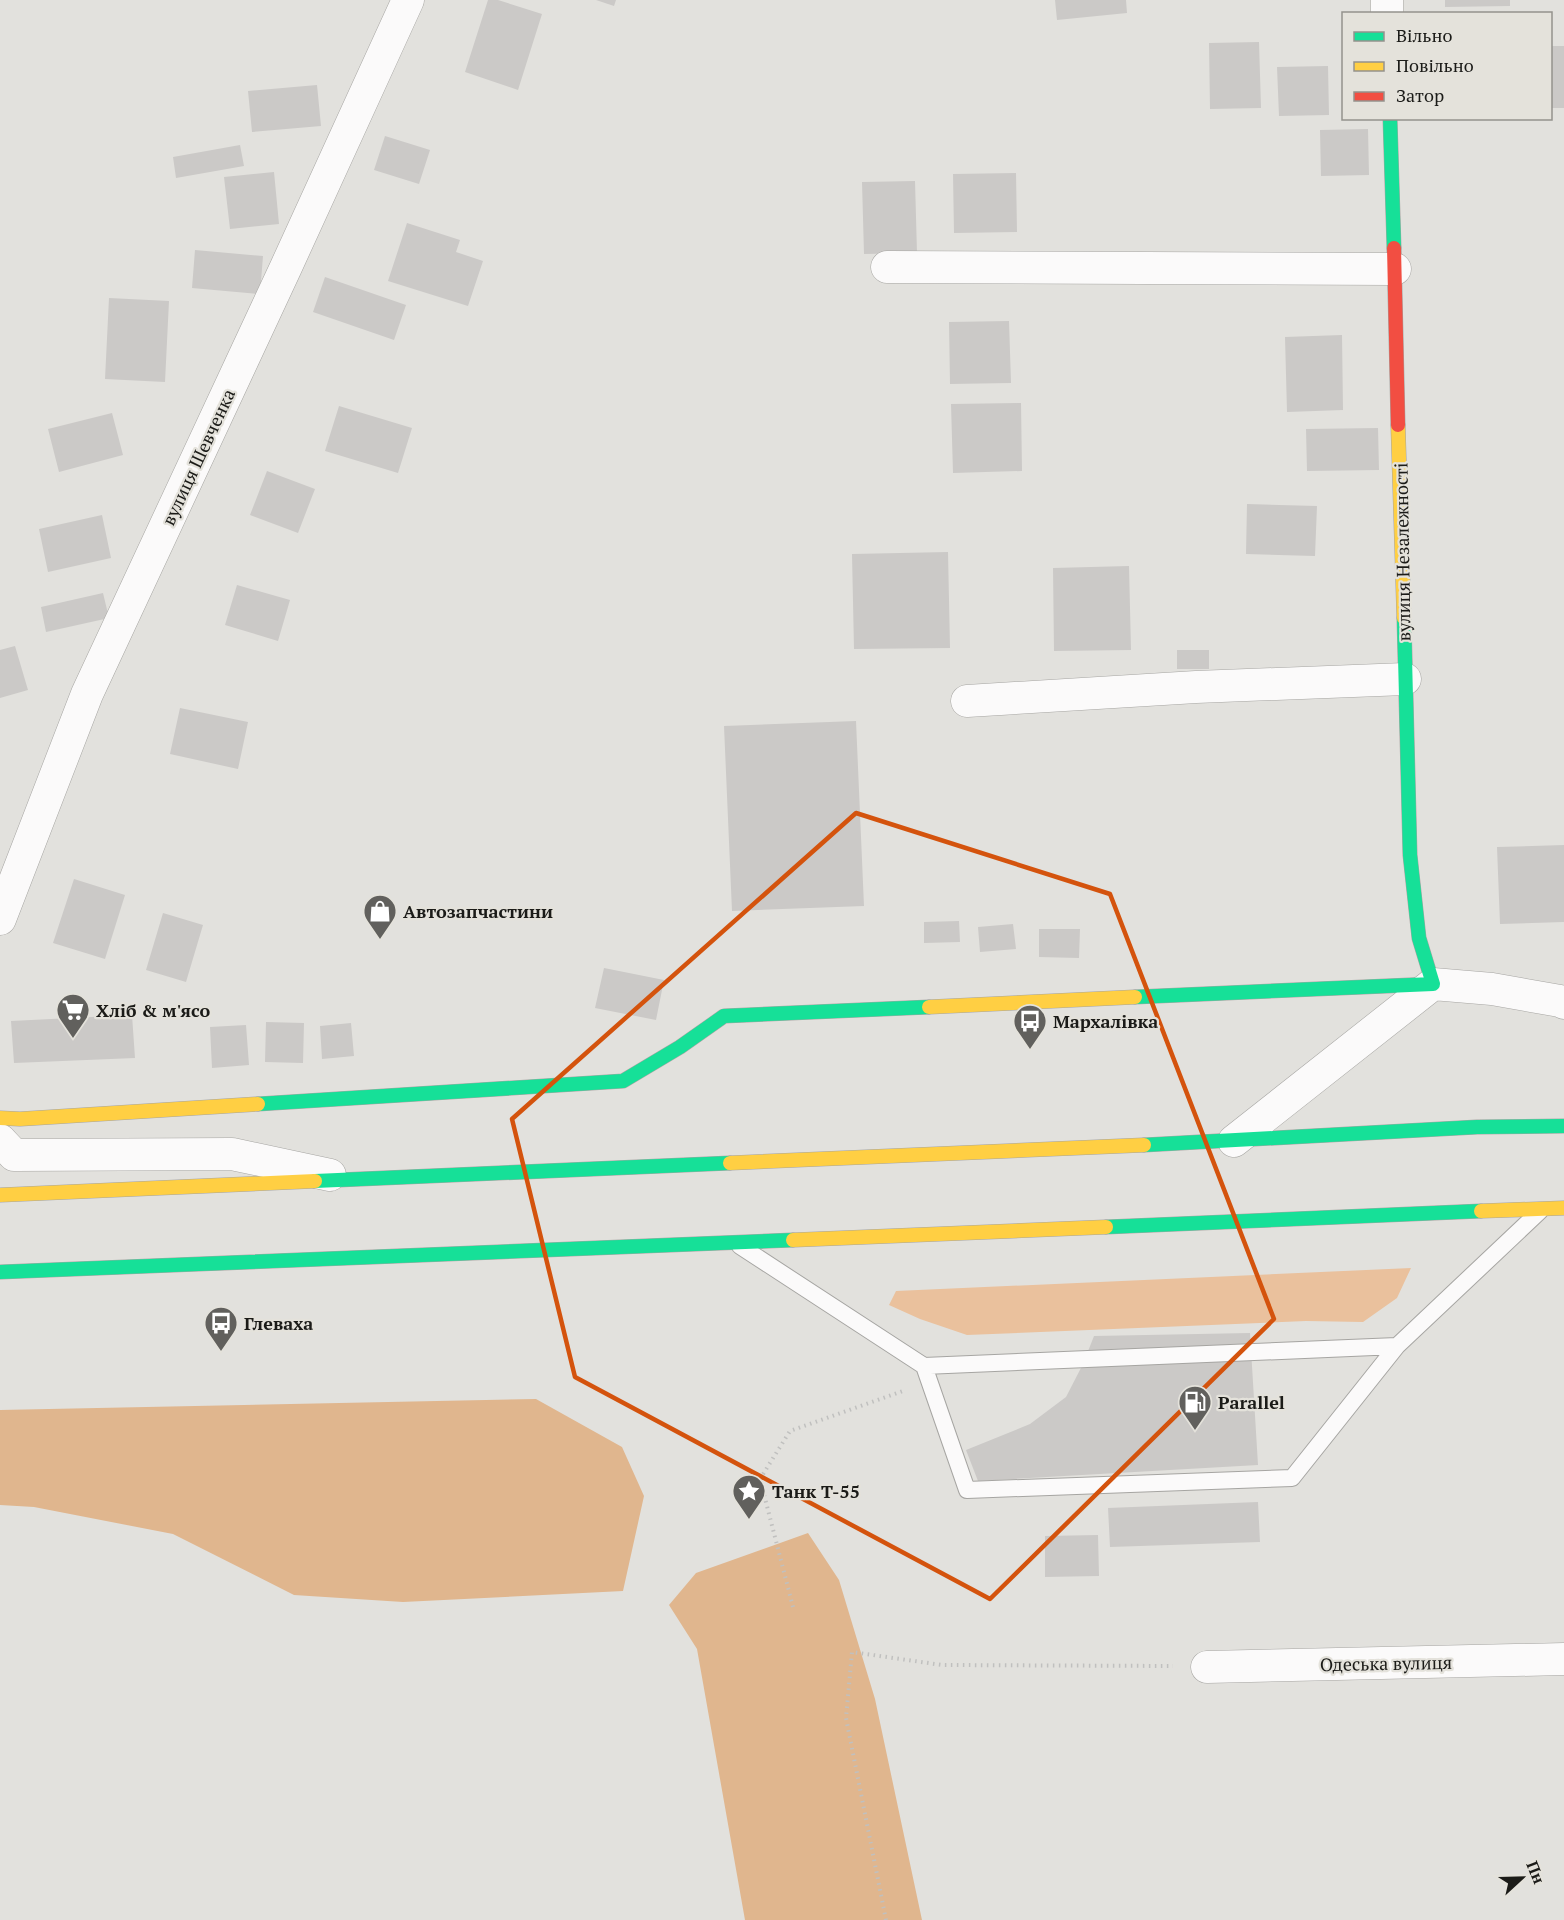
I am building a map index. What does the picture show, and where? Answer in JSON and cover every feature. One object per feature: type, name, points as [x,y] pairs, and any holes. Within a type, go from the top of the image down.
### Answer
[{"type":"main road","name":"вулиця Незалежності","points":[[1390,120],[1410,855],[1419,938],[1433,984]]},
{"type":"main road","points":[[0,1118],[20,1119],[623,1081],[680,1047],[724,1016],[1433,984]]},
{"type":"main road","points":[[0,1195],[1234,1141],[1478,1127],[1564,1126]]},
{"type":"main road","points":[[0,1272],[1564,1208]]},
{"type":"street","name":"вулиця Шевченка","points":[[0,919],[87,694],[408,0]]},
{"type":"street","points":[[886,267],[1395,269]]},
{"type":"street","points":[[967,701],[1196,687],[1405,679]]},
{"type":"street","points":[[1234,1141],[1433,984],[1492,989],[1564,1003]]},
{"type":"street","points":[[0,1140],[14,1155],[232,1154],[351,1180]]},
{"type":"street","name":"Одеська вулиця","points":[[1207,1666],[1564,1659]]},
{"type":"lane","points":[[735,1242],[927,1374],[968,1490],[1292,1478],[1397,1346],[1542,1209]]},
{"type":"lane","points":[[927,1374],[1397,1346]]},
{"type":"path","points":[[793,1607],[760,1479],[790,1431],[927,1374]]},
{"type":"path","points":[[886,1920],[846,1718],[852,1652],[942,1665],[1207,1666]]},
{"type":"highlighted area","points":[[856,813],[1110,894],[1274,1319],[990,1599],[575,1377],[512,1119]]},
{"type":"shaded area","points":[[1411,1268],[1397,1298],[1363,1322],[1306,1321],[967,1335],[920,1319],[889,1305],[896,1291]]},
{"type":"shaded area","points":[[536,1399],[622,1447],[644,1496],[623,1591],[403,1602],[294,1595],[173,1534],[34,1507],[0,1505],[0,1410]]},
{"type":"shaded area","points":[[808,1533],[839,1580],[875,1699],[922,1920],[745,1920],[697,1649],[669,1605],[696,1573]]},
{"type":"building","points":[[488,0],[498,0],[542,14],[518,90],[465,72]]},
{"type":"building","points":[[596,0],[616,0],[614,6]]},
{"type":"building","points":[[1055,0],[1126,0],[1127,13],[1057,20]]},
{"type":"building","points":[[1445,0],[1510,0],[1510,6],[1445,7]]},
{"type":"building","points":[[1259,42],[1261,108],[1210,109],[1209,43]]},
{"type":"building","points":[[1552,46],[1564,46],[1564,108],[1552,108]]},
{"type":"building","points":[[1328,66],[1329,115],[1279,116],[1277,67]]},
{"type":"building","points":[[317,85],[321,126],[252,132],[248,91]]},
{"type":"building","points":[[1368,129],[1369,175],[1321,176],[1320,130]]},
{"type":"building","points":[[385,136],[430,150],[419,184],[374,170]]},
{"type":"building","points":[[240,145],[244,166],[176,178],[173,157]]},
{"type":"building","points":[[274,172],[279,224],[230,229],[224,177]]},
{"type":"building","points":[[1016,173],[1017,232],[954,233],[953,174]]},
{"type":"building","points":[[915,181],[917,253],[864,254],[862,182]]},
{"type":"building","points":[[407,223],[460,240],[456,252],[483,261],[468,306],[388,281]]},
{"type":"building","points":[[195,250],[263,256],[260,294],[192,288]]},
{"type":"building","points":[[325,277],[406,305],[394,340],[313,312]]},
{"type":"building","points":[[109,298],[169,301],[165,382],[105,379]]},
{"type":"building","points":[[1009,321],[1011,383],[950,384],[949,322]]},
{"type":"building","points":[[1342,335],[1343,410],[1287,412],[1285,337]]},
{"type":"building","points":[[1021,403],[1022,471],[953,473],[951,404]]},
{"type":"building","points":[[339,406],[412,428],[398,473],[325,451]]},
{"type":"building","points":[[112,413],[123,455],[59,472],[48,429]]},
{"type":"building","points":[[1378,428],[1379,470],[1307,471],[1306,429]]},
{"type":"building","points":[[267,471],[315,489],[298,533],[250,515]]},
{"type":"building","points":[[1247,504],[1317,506],[1315,556],[1246,554]]},
{"type":"building","points":[[102,515],[111,558],[48,572],[39,529]]},
{"type":"building","points":[[948,552],[950,648],[854,649],[852,554]]},
{"type":"building","points":[[1129,566],[1131,650],[1054,651],[1053,568]]},
{"type":"building","points":[[237,585],[290,600],[278,641],[225,625]]},
{"type":"building","points":[[103,593],[109,618],[46,632],[41,607]]},
{"type":"building","points":[[15,646],[28,690],[0,698],[0,650]]},
{"type":"building","points":[[1177,650],[1209,650],[1209,669],[1177,669]]},
{"type":"building","points":[[180,708],[248,722],[238,769],[170,754]]},
{"type":"building","points":[[856,721],[864,906],[732,911],[724,726]]},
{"type":"building","points":[[1564,845],[1564,922],[1500,924],[1497,847]]},
{"type":"building","points":[[74,879],[125,895],[105,959],[53,943]]},
{"type":"building","points":[[163,913],[203,925],[186,982],[146,970]]},
{"type":"building","points":[[959,921],[960,942],[924,943],[924,922]]},
{"type":"building","points":[[1013,924],[1016,949],[980,952],[978,927]]},
{"type":"building","points":[[1039,929],[1080,929],[1079,958],[1039,957]]},
{"type":"building","points":[[604,968],[664,980],[656,1020],[595,1008]]},
{"type":"building","name":"Хліб & м'ясо","points":[[132,1015],[135,1058],[14,1063],[11,1021]]},
{"type":"building","points":[[266,1022],[304,1023],[303,1063],[265,1062]]},
{"type":"building","points":[[351,1023],[354,1056],[322,1059],[320,1026]]},
{"type":"building","points":[[246,1025],[249,1065],[212,1068],[210,1027]]},
{"type":"building","points":[[1250,1333],[1258,1465],[978,1481],[966,1450],[1030,1424],[1066,1397],[1094,1336]]},
{"type":"building","points":[[1258,1502],[1260,1542],[1110,1547],[1108,1508]]},
{"type":"building","points":[[1098,1535],[1099,1576],[1045,1577],[1045,1536]]},
{"type":"traffic: fast","points":[[1390,120],[1394,248]]},
{"type":"traffic: fast","points":[[1135,997],[1433,984],[1419,938],[1410,855],[1404,618]]},
{"type":"traffic: fast","points":[[258,1104],[623,1081],[680,1047],[724,1016],[929,1007]]},
{"type":"traffic: fast","points":[[1144,1145],[1477,1127],[1564,1126]]},
{"type":"traffic: fast","points":[[315,1181],[730,1163]]},
{"type":"traffic: fast","points":[[1106,1227],[1481,1211]]},
{"type":"traffic: fast","points":[[0,1272],[793,1240]]},
{"type":"traffic: slow","points":[[1398,425],[1404,618]]},
{"type":"traffic: slow","points":[[929,1007],[1135,997]]},
{"type":"traffic: slow","points":[[0,1118],[20,1119],[258,1104]]},
{"type":"traffic: slow","points":[[730,1163],[1144,1145]]},
{"type":"traffic: slow","points":[[0,1195],[315,1181]]},
{"type":"traffic: slow","points":[[1481,1211],[1564,1208]]},
{"type":"traffic: slow","points":[[793,1240],[1106,1227]]},
{"type":"traffic: jam","points":[[1394,248],[1398,425]]},
{"type":"place","name":"Автозапчастини","points":[[380,940]]},
{"type":"place","name":"Хліб & м'ясо","points":[[73,1039]]},
{"type":"place","name":"Мархалівка","points":[[1030,1050]]},
{"type":"place","name":"Глеваха","points":[[221,1352]]},
{"type":"place","name":"Parallel","points":[[1195,1431]]},
{"type":"place","name":"Танк Т-55","points":[[749,1520]]}]
